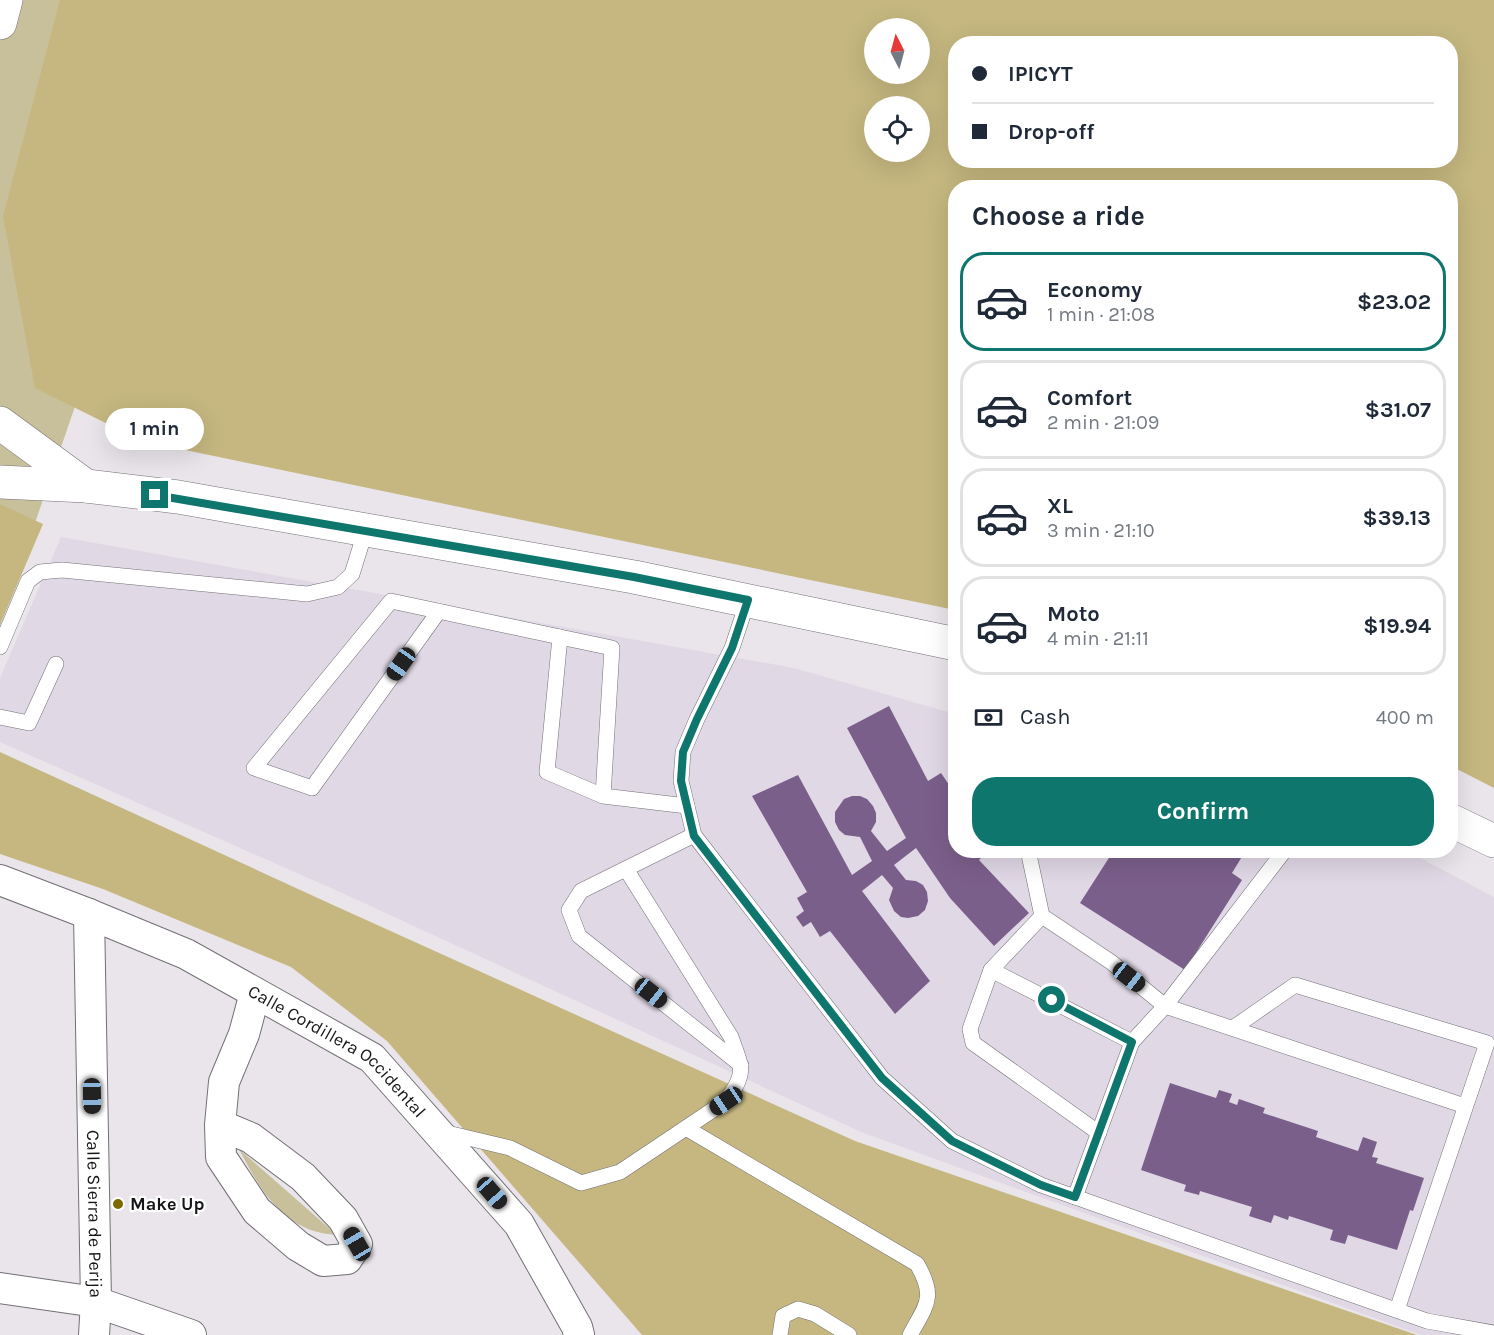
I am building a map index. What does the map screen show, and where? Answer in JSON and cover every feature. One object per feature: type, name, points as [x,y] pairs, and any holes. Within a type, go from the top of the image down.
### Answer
[{"type":"main road","points":[[0,22],[6,0]]},
{"type":"main road","points":[[0,423],[86,486]]},
{"type":"main road","points":[[5,485],[86,486],[178,497],[634,577],[948,642]]},
{"type":"main road","points":[[1458,824],[1494,841]]},
{"type":"street","name":"Calle Cordillera Occidental","points":[[0,880],[186,954],[372,1058],[519,1224],[579,1335]]},
{"type":"street","name":"Calle Sierra de Perija","points":[[89,914],[96,1302],[94,1335]]},
{"type":"street","points":[[220,1125],[251,1138],[303,1177],[343,1219],[357,1244],[347,1259],[323,1261],[298,1246],[257,1211],[221,1157],[220,1125],[224,1082],[244,1034],[255,993]]},
{"type":"street","points":[[0,1288],[96,1302],[191,1335]]},
{"type":"lane","points":[[0,647],[28,581],[40,572],[62,570],[307,594],[338,586],[352,574],[366,530]]},
{"type":"lane","points":[[748,600],[732,648],[683,752],[681,781],[694,836],[882,1078],[952,1141],[1041,1185],[1427,1321],[1494,1333]]},
{"type":"lane","points":[[439,610],[312,788],[254,768],[391,601],[439,610],[612,648],[603,796]]},
{"type":"lane","points":[[560,637],[547,772],[603,796],[687,806]]},
{"type":"lane","points":[[0,717],[29,723],[56,664]]},
{"type":"lane","points":[[694,836],[581,891],[569,910],[579,936],[741,1065]]},
{"type":"lane","points":[[1030,858],[1042,916],[1111,962],[1165,1006],[1465,1106]]},
{"type":"lane","points":[[1075,1197],[1132,1042],[1165,1006],[1279,858]]},
{"type":"lane","points":[[436,1131],[510,1148],[581,1183],[620,1172],[726,1101],[739,1084],[741,1065],[731,1037],[626,868]]},
{"type":"lane","points":[[1042,916],[991,970],[970,1029],[973,1043],[1099,1133]]},
{"type":"lane","points":[[991,970],[1132,1042]]},
{"type":"lane","points":[[1233,1028],[1295,985],[1486,1043],[1397,1310]]},
{"type":"lane","points":[[686,1128],[917,1264],[927,1281],[928,1303],[910,1335]]},
{"type":"lane","points":[[780,1335],[783,1316],[798,1310],[815,1314],[849,1335]]},
{"type":"shaded area","points":[[0,0],[144,0],[153,179],[0,625]]},
{"type":"shaded area","points":[[60,0],[1494,0],[1494,788],[1458,770],[1458,180],[948,180],[948,609],[142,441],[35,388],[3,216]]},
{"type":"shaded area","points":[[0,504],[43,524],[0,625]]},
{"type":"shaded area","points":[[61,537],[794,668],[948,712],[948,858],[1420,858],[1494,897],[1494,1335],[1421,1335],[861,1132],[340,892],[0,742],[0,678]]},
{"type":"shaded area","points":[[0,752],[855,1141],[1417,1335],[642,1335],[387,1041],[291,967],[103,889],[0,854]]},
{"type":"shaded area","points":[[239,1149],[337,1235],[318,1232],[288,1218],[265,1194]]},
{"type":"building","points":[[889,706],[928,781],[941,773],[948,783],[948,858],[981,858],[979,860],[1029,913],[994,946],[950,898],[916,848],[894,865],[906,880],[916,881],[923,885],[927,892],[928,901],[925,910],[918,916],[901,917],[894,911],[889,900],[893,888],[882,875],[862,891],[930,981],[895,1014],[830,931],[820,937],[811,922],[803,927],[796,917],[804,911],[797,898],[807,892],[752,796],[798,775],[852,875],[872,861],[860,837],[845,835],[835,822],[835,812],[844,799],[860,796],[867,799],[873,806],[876,822],[871,831],[887,851],[906,838],[847,728]]},
{"type":"building","points":[[1109,858],[1241,858],[1232,873],[1242,880],[1185,970],[1080,903]]},
{"type":"building","points":[[1170,1083],[1216,1098],[1219,1090],[1232,1094],[1229,1102],[1237,1105],[1239,1099],[1265,1108],[1263,1113],[1318,1131],[1316,1137],[1358,1151],[1363,1137],[1377,1142],[1372,1157],[1378,1158],[1376,1163],[1424,1178],[1413,1211],[1410,1210],[1397,1250],[1348,1235],[1345,1244],[1330,1240],[1333,1230],[1289,1216],[1288,1220],[1274,1215],[1271,1223],[1249,1216],[1252,1207],[1200,1191],[1199,1195],[1184,1191],[1186,1185],[1141,1170]]},
{"type":"place","name":"Make Up","points":[[118,1204]]},
{"type":"route","points":[[155,495],[296,517],[634,577],[748,600],[732,648],[683,752],[681,781],[694,836],[882,1078],[952,1141],[1041,1185],[1075,1197],[1132,1042],[1052,1000]]}]
